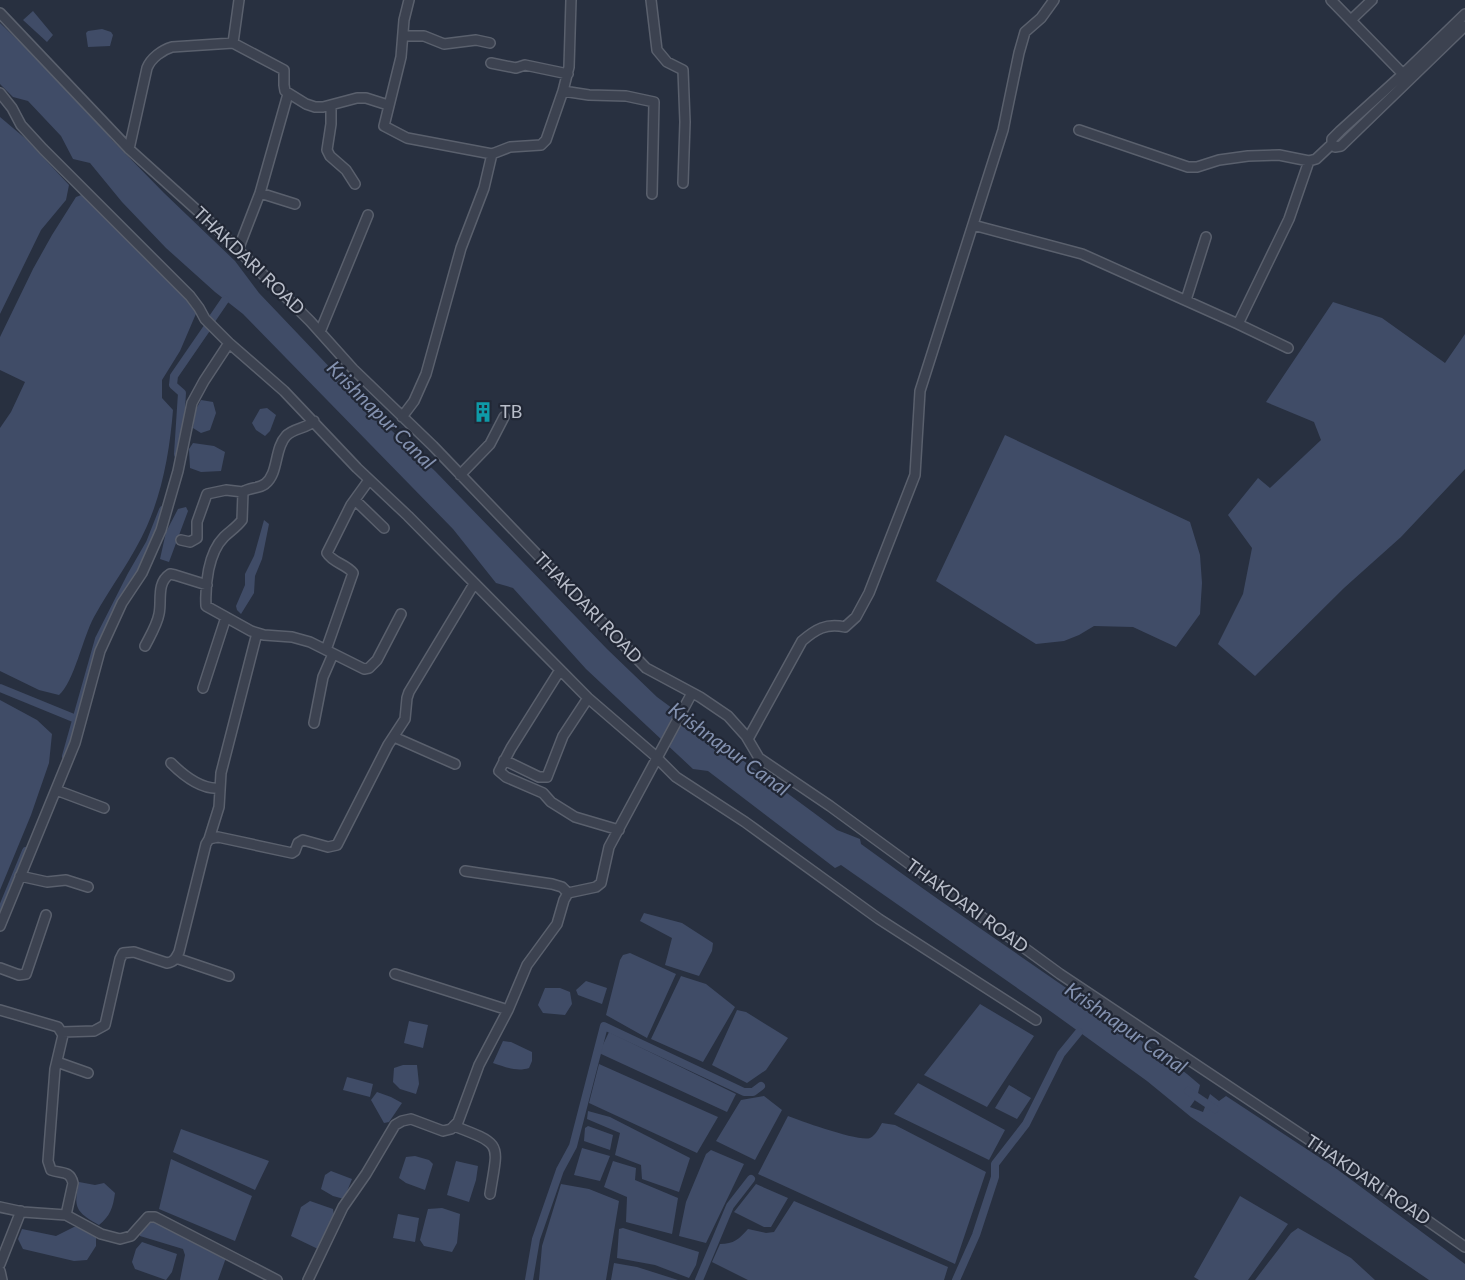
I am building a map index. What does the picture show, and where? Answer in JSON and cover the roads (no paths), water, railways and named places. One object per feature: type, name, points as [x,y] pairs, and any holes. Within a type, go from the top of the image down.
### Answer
[{"type":"street","points":[[233,43],[239,0]]},
{"type":"street","points":[[410,0],[404,21],[401,57],[384,126],[407,138],[492,154],[510,147],[544,144],[568,74],[571,0]]},
{"type":"street","points":[[651,0],[657,50],[667,62],[683,70],[685,123],[683,183]]},
{"type":"street","points":[[748,739],[802,641],[813,631],[825,626],[845,627],[856,617],[869,592],[915,475],[920,391],[1003,130],[1018,53],[1025,32],[1041,18],[1054,0]]},
{"type":"street","points":[[1331,0],[1403,74]]},
{"type":"street","points":[[1351,20],[1372,0]]},
{"type":"street","name":"THAKDARI ROAD","points":[[0,13],[129,150],[210,222],[320,332],[353,369],[460,475],[646,668],[728,716],[748,739],[759,758],[830,806],[1060,974],[1374,1183],[1465,1247]]},
{"type":"street","points":[[1078,130],[1188,167],[1248,156],[1279,155],[1309,161],[1316,159],[1332,144],[1332,139],[1340,131],[1465,14]]},
{"type":"street","points":[[1332,144],[1335,147],[1341,146],[1465,26]]},
{"type":"street","points":[[403,36],[418,35],[444,44],[476,40],[490,42]]},
{"type":"street","points":[[129,150],[147,68],[152,59],[172,47],[233,43],[284,69],[284,85],[288,94],[260,193],[238,250]]},
{"type":"street","points":[[490,63],[516,68],[525,64],[568,74]]},
{"type":"street","points":[[563,91],[589,95],[626,96],[654,102],[652,194]]},
{"type":"street","points":[[0,93],[21,125],[190,296],[205,319],[284,391],[369,480],[408,516],[588,698],[660,754],[676,777],[745,822],[879,919],[1036,1020]]},
{"type":"street","points":[[288,94],[315,107],[357,98],[366,98],[388,105]]},
{"type":"street","points":[[330,105],[331,124],[327,150],[330,156],[346,170],[355,184]]},
{"type":"street","points":[[402,417],[414,401],[426,374],[461,248],[484,188],[492,154]]},
{"type":"street","points":[[1238,324],[1289,219],[1309,161]]},
{"type":"street","points":[[260,193],[295,204]]},
{"type":"street","points":[[320,332],[368,215]]},
{"type":"street","points":[[973,225],[1082,254],[1287,348]]},
{"type":"street","points":[[1186,300],[1206,237]]},
{"type":"street","points":[[0,926],[75,743],[100,651],[122,603],[142,573],[161,530],[178,471],[192,403],[229,343]]},
{"type":"street","points":[[460,475],[490,444],[504,417]]},
{"type":"street","points":[[181,540],[190,542],[197,538],[197,522],[207,494],[226,490],[243,492],[258,488],[267,482],[286,436],[306,428],[314,421]]},
{"type":"street","points":[[314,723],[323,677],[353,573],[348,567],[330,558],[327,553],[355,500],[369,480]]},
{"type":"street","points":[[243,492],[242,520],[217,545],[207,585],[206,606],[257,633],[292,637],[310,642],[356,666],[369,668],[377,660],[400,614]]},
{"type":"street","points":[[355,500],[384,528]]},
{"type":"street","points":[[145,645],[158,618],[160,591],[165,577],[170,574],[207,585]]},
{"type":"street","points":[[209,839],[218,837],[292,853],[298,843],[303,840],[333,847],[341,839],[405,719],[409,692],[474,584]]},
{"type":"street","points":[[203,688],[226,618]]},
{"type":"street","points":[[62,1032],[94,1031],[105,1025],[123,953],[134,952],[167,963],[176,958],[179,952],[206,844],[219,807],[221,773],[257,633]]},
{"type":"street","points":[[560,670],[499,771],[506,777],[543,793],[551,802],[576,817],[619,830]]},
{"type":"street","points":[[308,1280],[343,1207],[395,1125],[411,1119],[444,1131],[451,1129],[458,1122],[479,1065],[508,1010],[527,965],[557,924],[568,893],[596,887],[601,883],[609,847],[692,693]]},
{"type":"street","points":[[504,760],[539,777],[547,777],[563,736],[588,698]]},
{"type":"street","points":[[394,737],[455,764]]},
{"type":"street","points":[[171,763],[188,778],[207,787],[220,788]]},
{"type":"street","points":[[56,790],[104,808]]},
{"type":"street","points":[[465,871],[552,884],[562,887],[568,893]]},
{"type":"street","points":[[20,876],[47,882],[66,880],[88,887]]},
{"type":"street","points":[[0,968],[19,975],[26,974],[46,915]]},
{"type":"street","points":[[176,958],[229,976]]},
{"type":"street","points":[[395,974],[508,1010]]},
{"type":"street","points":[[0,1010],[46,1022],[58,1027],[62,1032],[48,1161],[51,1170],[70,1174],[72,1178],[66,1215]]},
{"type":"street","points":[[57,1062],[88,1073]]},
{"type":"street","points":[[454,1126],[487,1139],[493,1146],[496,1155],[490,1194]]},
{"type":"street","points":[[0,1207],[66,1215],[101,1234],[120,1239],[131,1236],[148,1217],[155,1217],[277,1280]]},
{"type":"street","points":[[0,1264],[21,1211]]},
{"type":"street","points":[[0,1270],[2,1280]]},
{"type":"water","points":[[33,11],[53,35],[47,42],[23,20]]},
{"type":"water","points":[[0,23],[78,98],[112,140],[235,261],[259,293],[377,417],[435,471],[607,649],[657,697],[837,830],[860,839],[861,844],[1187,1074],[1200,1085],[1197,1097],[1190,1107],[1203,1112],[1210,1094],[1219,1101],[1226,1096],[1334,1167],[1465,1264],[1465,1280],[1429,1280],[1191,1117],[1147,1081],[1053,1013],[841,865],[835,868],[708,771],[693,769],[586,669],[513,588],[496,583],[453,529],[243,314],[166,248],[122,202],[90,163],[73,159],[61,136],[28,101],[13,97],[0,84]]},
{"type":"water","points":[[102,29],[113,35],[110,46],[88,47],[86,33]]},
{"type":"water","points":[[0,117],[26,139],[69,185],[66,200],[41,230],[0,314]]},
{"type":"water","points":[[84,194],[198,309],[180,351],[162,380],[162,398],[173,410],[165,469],[153,512],[135,549],[94,617],[74,670],[59,695],[39,690],[0,671],[0,428],[11,412],[25,382],[0,370],[0,337],[52,235],[76,197]]},
{"type":"water","points":[[1333,302],[1382,318],[1445,363],[1465,334],[1465,469],[1401,537],[1344,588],[1255,676],[1218,644],[1243,594],[1252,548],[1228,515],[1258,478],[1270,488],[1321,440],[1314,422],[1266,402]]},
{"type":"water","points":[[201,400],[213,402],[216,413],[210,430],[201,433],[193,428],[195,411]]},
{"type":"water","points":[[267,408],[276,415],[270,431],[265,436],[256,430],[252,423],[260,409]]},
{"type":"water","points":[[1005,435],[1190,522],[1200,555],[1202,583],[1200,614],[1176,647],[1133,627],[1094,626],[1064,641],[1036,644],[936,581]]},
{"type":"water","points":[[193,443],[214,446],[225,452],[221,471],[201,472],[190,468],[189,449]]},
{"type":"water","points":[[186,507],[188,511],[169,562],[160,559],[166,532],[178,509]]},
{"type":"water","points":[[264,520],[269,524],[262,559],[255,576],[254,593],[241,614],[236,606],[245,585],[245,574],[254,556]]},
{"type":"water","points":[[0,700],[37,720],[52,734],[49,763],[31,815],[0,890]]},
{"type":"water","points":[[644,913],[682,923],[713,943],[712,951],[699,976],[665,965],[672,938],[640,921]]},
{"type":"water","points":[[630,953],[676,974],[647,1038],[606,1015],[620,960],[623,955]]},
{"type":"water","points":[[681,976],[706,984],[735,1007],[703,1062],[651,1039]]},
{"type":"water","points":[[586,981],[607,988],[602,1004],[578,995],[576,990]]},
{"type":"water","points":[[545,988],[560,988],[570,992],[572,1004],[565,1015],[543,1013],[538,1005]]},
{"type":"water","points":[[980,1004],[1034,1036],[987,1107],[924,1075]]},
{"type":"water","points":[[737,1010],[746,1012],[788,1038],[766,1070],[747,1083],[712,1065]]},
{"type":"water","points":[[409,1021],[428,1025],[423,1048],[404,1043]]},
{"type":"water","points":[[609,1032],[736,1094],[727,1112],[599,1053]]},
{"type":"water","points":[[503,1041],[511,1042],[532,1052],[529,1068],[516,1069],[493,1063]]},
{"type":"water","points":[[599,1064],[718,1117],[697,1153],[589,1103]]},
{"type":"water","points":[[403,1065],[417,1065],[419,1084],[416,1094],[400,1089],[393,1082],[394,1068]]},
{"type":"water","points":[[347,1077],[373,1084],[370,1097],[343,1090]]},
{"type":"water","points":[[918,1083],[1005,1130],[989,1160],[894,1114]]},
{"type":"water","points":[[1009,1085],[1031,1098],[1017,1119],[995,1108]]},
{"type":"water","points":[[377,1092],[402,1103],[389,1122],[384,1123],[371,1100]]},
{"type":"water","points":[[764,1096],[782,1110],[755,1160],[716,1141],[741,1100]]},
{"type":"water","points":[[588,1111],[610,1117],[690,1158],[679,1192],[642,1179],[641,1165],[615,1155],[620,1133],[587,1119]]},
{"type":"water","points":[[788,1116],[854,1137],[864,1138],[872,1137],[882,1123],[895,1125],[986,1172],[955,1264],[758,1174]]},
{"type":"water","points":[[588,1126],[613,1135],[610,1150],[584,1141],[585,1128]]},
{"type":"water","points":[[181,1129],[269,1161],[255,1190],[173,1152]]},
{"type":"water","points":[[582,1148],[610,1156],[600,1181],[574,1175]]},
{"type":"water","points":[[711,1150],[744,1164],[706,1243],[679,1236],[686,1202],[706,1154]]},
{"type":"water","points":[[415,1156],[429,1160],[433,1164],[425,1190],[399,1178],[406,1157]]},
{"type":"water","points":[[171,1159],[252,1196],[235,1241],[159,1209]]},
{"type":"water","points":[[456,1161],[478,1166],[469,1202],[447,1195]]},
{"type":"water","points":[[613,1161],[636,1168],[635,1180],[678,1198],[672,1234],[626,1222],[627,1197],[604,1187]]},
{"type":"water","points":[[331,1171],[352,1179],[344,1199],[321,1189],[325,1175]]},
{"type":"water","points":[[79,1182],[95,1185],[104,1183],[115,1193],[110,1211],[99,1225],[81,1213],[78,1208],[76,1198]]},
{"type":"water","points":[[561,1184],[589,1189],[619,1201],[606,1280],[539,1280],[542,1246]]},
{"type":"water","points":[[756,1184],[788,1198],[771,1227],[764,1227],[734,1212]]},
{"type":"water","points":[[1240,1196],[1288,1224],[1248,1280],[1199,1280],[1194,1277]]},
{"type":"water","points":[[310,1201],[333,1209],[334,1217],[318,1249],[291,1236],[301,1207]]},
{"type":"water","points":[[794,1201],[948,1267],[944,1280],[748,1280],[712,1262],[720,1244],[736,1240],[748,1229],[766,1233],[774,1232]]},
{"type":"water","points":[[442,1208],[460,1214],[457,1243],[452,1252],[424,1246],[420,1240],[428,1209]]},
{"type":"water","points":[[398,1214],[419,1218],[415,1242],[393,1238]]},
{"type":"water","points":[[151,1220],[227,1255],[218,1280],[180,1280],[185,1255],[183,1249],[140,1236],[140,1230]]},
{"type":"water","points":[[74,1227],[84,1227],[96,1235],[96,1246],[87,1260],[74,1261],[23,1249],[18,1239],[22,1229],[56,1236]]},
{"type":"water","points":[[623,1228],[699,1252],[696,1265],[689,1278],[655,1265],[617,1258],[619,1229]]},
{"type":"water","points":[[1298,1228],[1351,1258],[1375,1280],[1255,1280],[1291,1233]]},
{"type":"water","points":[[142,1242],[177,1254],[172,1272],[166,1280],[135,1269],[132,1262],[136,1249]]},
{"type":"water","points":[[614,1263],[637,1267],[678,1280],[611,1280]]},
{"type":"waterway","points":[[210,322],[225,300]]},
{"type":"waterway","points":[[178,454],[182,393],[173,385],[174,376],[207,328]]},
{"type":"waterway","points":[[66,756],[99,639],[150,543],[163,510]]},
{"type":"waterway","points":[[0,688],[76,719]]},
{"type":"waterway","points":[[0,914],[26,851]]},
{"type":"waterway","points":[[529,1280],[536,1239],[560,1170],[573,1146],[604,1026],[744,1092],[753,1092],[761,1086]]},
{"type":"waterway","points":[[956,1280],[976,1235],[995,1177],[995,1164],[1026,1124],[1061,1054],[1079,1032]]},
{"type":"waterway","name":"Krishnapur Canal","points":[[1188,1091],[1215,1109]]},
{"type":"waterway","points":[[699,1280],[730,1206],[751,1179]]},
{"type":"place","name":"TB","points":[[483,412]]}]
